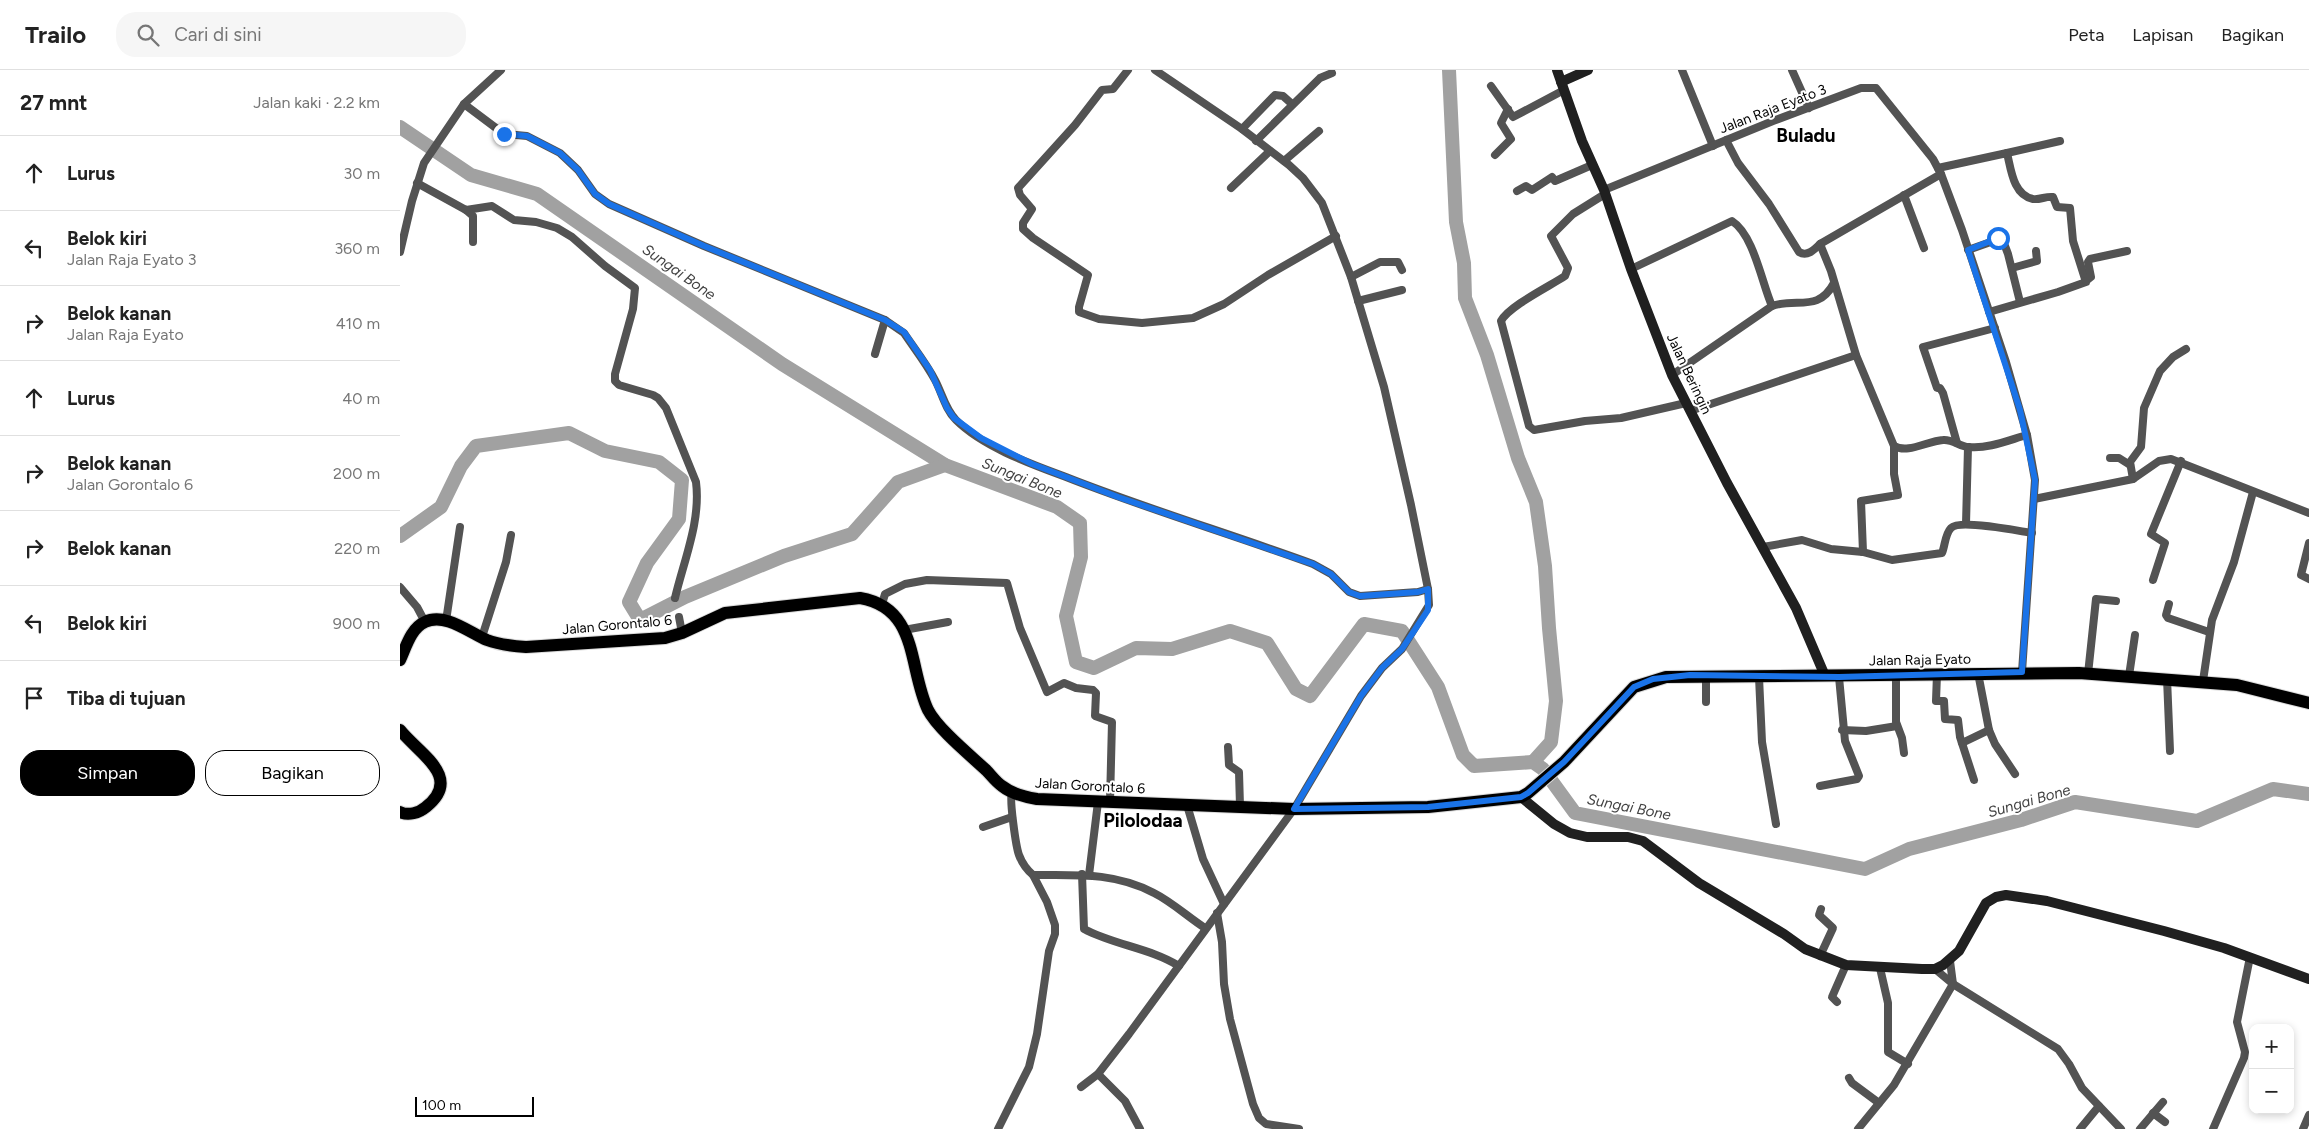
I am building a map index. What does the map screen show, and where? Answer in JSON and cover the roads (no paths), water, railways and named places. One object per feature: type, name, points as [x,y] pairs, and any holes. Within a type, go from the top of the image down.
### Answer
[{"type":"main road","name":"Jalan Gorontalo 6","points":[[425,622],[446,621],[505,646],[526,647],[665,638],[682,633],[718,616],[734,612],[860,598],[882,604],[904,630],[913,656],[922,696],[929,712],[997,782],[1012,792],[1037,799],[1294,809],[1428,807],[1524,795]]},
{"type":"main road","points":[[400,660],[410,637],[425,622]]},
{"type":"main road","name":"Jalan Raja Eyato","points":[[1524,795],[1564,762],[1634,687],[1666,677],[1839,677],[2022,672],[2088,674],[2167,678],[2237,685],[2309,703]]},
{"type":"main road","points":[[400,730],[436,768],[441,783],[440,790],[424,809],[410,814],[400,813]]},
{"type":"street","points":[[400,252],[417,183],[424,163],[464,104],[502,70]]},
{"type":"street","points":[[1128,70],[1113,89],[1102,90],[1074,125],[1018,188],[1020,195],[1032,209],[1023,223],[1023,229],[1088,275],[1079,312],[1099,319],[1142,323],[1193,318],[1224,304],[1268,275],[1336,236]]},
{"type":"street","points":[[1081,1087],[1098,1074],[1294,809],[1361,696],[1382,668],[1402,649],[1429,605],[1428,589],[1384,387],[1351,277],[1317,193],[1284,161],[1242,129],[1155,70]]},
{"type":"street","name":"Jalan Beringin","points":[[1557,70],[1672,375],[1796,608],[1825,676]]},
{"type":"street","points":[[1491,86],[1513,117],[1588,70]]},
{"type":"street","points":[[1682,70],[1713,146]]},
{"type":"street","points":[[1792,70],[1809,108]]},
{"type":"street","points":[[1256,141],[1320,78],[1332,73]]},
{"type":"street","name":"Jalan Raja Eyato 3","points":[[1688,407],[1534,430],[1529,426],[1501,321],[1520,304],[1565,276],[1568,268],[1551,236],[1573,214],[1604,192],[1726,140],[1861,88],[1876,88],[1939,171],[1995,328],[2027,435],[2035,480],[2022,672]]},
{"type":"street","points":[[1242,129],[1275,95],[1283,96],[1292,104]]},
{"type":"street","points":[[464,104],[504,134],[527,136],[560,153],[578,170],[595,194],[609,204],[713,250],[885,320],[904,332],[930,370],[947,408],[954,418],[981,438],[1017,457],[1118,497],[1313,564],[1331,574],[1349,592],[1360,596],[1418,592],[1428,589]]},
{"type":"street","points":[[1495,155],[1511,139],[1502,123],[1508,109]]},
{"type":"street","points":[[1284,161],[1319,131]]},
{"type":"street","points":[[1726,140],[1738,163],[1768,204],[1799,252],[1804,254],[1813,251],[1820,244],[1904,195],[1939,171],[2007,152],[2060,140]]},
{"type":"street","points":[[1231,188],[1270,151]]},
{"type":"street","points":[[2007,152],[2015,184],[2020,192],[2032,199],[2053,197],[2057,207],[2070,208],[2073,241],[2086,281]]},
{"type":"street","points":[[1517,192],[1526,186],[1532,190],[1552,177],[1555,181],[1592,165]]},
{"type":"street","points":[[417,183],[466,210],[473,216],[472,242]]},
{"type":"street","points":[[1904,195],[1924,248]]},
{"type":"street","points":[[466,210],[492,206],[514,220],[536,222],[557,228],[572,237],[605,266],[635,288],[633,309],[615,380],[619,385],[658,398],[666,408],[696,482],[694,528],[675,598]]},
{"type":"street","points":[[1631,269],[1732,221],[1743,234],[1760,266],[1772,306]]},
{"type":"street","points":[[1968,250],[2000,237],[2004,242],[2012,268],[2020,302]]},
{"type":"street","points":[[1820,244],[1856,355],[1894,446],[1894,474],[1898,495],[1861,501],[1862,552]]},
{"type":"street","points":[[2012,268],[2037,261],[2036,251]]},
{"type":"street","points":[[1989,312],[2058,292],[2086,281],[2091,277],[2088,262],[2090,258],[2127,251]]},
{"type":"street","points":[[1351,277],[1385,260],[1398,262],[1402,270]]},
{"type":"street","points":[[1672,375],[1772,306],[1781,303],[1802,304],[1818,300],[1829,293],[1834,283]]},
{"type":"street","points":[[1358,301],[1402,290]]},
{"type":"street","points":[[875,354],[885,320]]},
{"type":"street","points":[[1957,443],[1943,393],[1940,388],[1936,388],[1923,347],[1995,328]]},
{"type":"street","points":[[2133,479],[2130,465],[2141,447],[2144,408],[2160,371],[2173,357],[2186,349]]},
{"type":"street","points":[[1688,407],[1856,355]]},
{"type":"street","points":[[1894,446],[1904,449],[1944,440],[1968,447],[1992,445],[2027,435]]},
{"type":"street","points":[[1966,524],[1968,447]]},
{"type":"street","points":[[2110,458],[2119,458],[2130,465]]},
{"type":"street","points":[[2034,499],[2133,479],[2165,459],[2181,461],[2253,492],[2309,513]]},
{"type":"street","points":[[2153,580],[2165,544],[2151,534],[2181,461]]},
{"type":"street","points":[[2203,681],[2209,632],[2216,606],[2234,562],[2253,492]]},
{"type":"street","points":[[1763,547],[1802,540],[1831,549],[1862,552],[1892,560],[1939,555],[1943,551],[1949,529],[1954,525],[1966,524],[2032,533]]},
{"type":"street","points":[[446,621],[460,528]]},
{"type":"street","points":[[482,637],[506,562],[511,534]]},
{"type":"street","points":[[2309,544],[2301,575],[2309,579]]},
{"type":"street","points":[[882,604],[885,594],[910,582],[933,580],[1007,583],[1020,628],[1047,692],[1064,683],[1076,688],[1094,690],[1096,693],[1096,717],[1112,722],[1104,802],[1086,874],[1084,930],[1112,942],[1166,958],[1179,966]]},
{"type":"street","points":[[400,586],[417,607],[425,622]]},
{"type":"street","points":[[2088,674],[2096,599],[2116,601]]},
{"type":"street","points":[[2169,604],[2166,615],[2168,618],[2209,632]]},
{"type":"street","points":[[679,617],[682,633]]},
{"type":"street","points":[[904,630],[948,622]]},
{"type":"street","points":[[2129,676],[2135,634]]},
{"type":"street","points":[[1978,673],[1989,730],[1995,744],[2015,774]]},
{"type":"street","points":[[1937,674],[1936,701],[1944,701],[1945,720],[1958,720],[1962,743],[1974,780]]},
{"type":"street","points":[[1896,675],[1897,726],[1902,738],[1904,753]]},
{"type":"street","points":[[1706,676],[1706,702]]},
{"type":"street","points":[[1759,677],[1762,742],[1776,824]]},
{"type":"street","points":[[1820,786],[1857,779],[1859,776],[1849,755],[1842,730],[1839,677]]},
{"type":"street","points":[[2167,678],[2170,751]]},
{"type":"street","points":[[1842,730],[1866,730],[1897,726]]},
{"type":"street","points":[[1962,743],[1989,730]]},
{"type":"street","points":[[1228,747],[1229,765],[1239,772],[1240,806]]},
{"type":"street","points":[[998,1129],[1029,1067],[1037,1034],[1049,951],[1055,930],[1047,902],[1033,875],[1028,871],[1018,854],[1009,801],[1012,792]]},
{"type":"street","points":[[1524,795],[1554,824],[1570,833],[1587,836],[1628,837],[1643,841],[1699,884],[1784,934],[1805,950],[1846,965],[1880,968],[1935,968],[1950,961],[1959,951],[1986,903],[1996,897],[2006,895],[2032,898],[2107,916],[2250,957],[2309,979]]},
{"type":"street","points":[[1187,804],[1202,859],[1224,904]]},
{"type":"street","points":[[984,827],[1012,817]]},
{"type":"street","points":[[1033,875],[1086,874],[1113,878],[1155,893],[1205,928]]},
{"type":"street","points":[[1820,956],[1833,928],[1819,915],[1822,909]]},
{"type":"street","points":[[1217,913],[1222,942],[1224,984],[1230,1019],[1253,1104],[1260,1118],[1266,1124],[1299,1129]]},
{"type":"street","points":[[2213,1129],[2244,1058],[2245,1052],[2237,1022],[2250,957]]},
{"type":"street","points":[[1858,1129],[1894,1085],[1908,1064],[1953,984],[1950,961]]},
{"type":"street","points":[[1837,1002],[1832,997],[1846,965]]},
{"type":"street","points":[[1880,968],[1888,1003],[1888,1052],[1908,1064]]},
{"type":"street","points":[[1935,968],[1953,984],[2058,1049],[2069,1064],[2082,1088],[2121,1129]]},
{"type":"street","points":[[1098,1074],[1125,1101],[1140,1129]]},
{"type":"street","points":[[1849,1078],[1852,1083],[1879,1103]]},
{"type":"street","points":[[2140,1129],[2163,1102]]},
{"type":"street","points":[[2080,1129],[2099,1106]]},
{"type":"street","points":[[2153,1113],[2165,1122]]},
{"type":"street","points":[[2303,1129],[2309,1115]]},
{"type":"waterway","points":[[1449,70],[1456,222],[1464,263],[1465,298],[1487,355],[1518,458],[1536,502],[1545,566],[1556,701],[1551,742],[1533,762]]},
{"type":"waterway","name":"Sungai Bone","points":[[400,127],[471,175],[537,194],[782,364],[945,465],[1057,507],[1080,523],[1081,557],[1066,616],[1076,662],[1094,668],[1136,648],[1172,649],[1230,631],[1267,643],[1296,689],[1310,696],[1364,624],[1402,631],[1438,687],[1463,755],[1474,766],[1533,762],[1543,769],[1575,813],[1865,869],[1909,849],[2021,820],[2075,802],[2197,821],[2273,789],[2309,794]]},
{"type":"waterway","points":[[400,536],[441,507],[461,466],[476,446],[569,433],[605,451],[659,462],[682,480],[679,519],[647,563],[629,602],[640,620],[685,597],[784,556],[852,534],[898,482],[945,465]]},
{"type":"district","name":"Buladu","points":[[1806,135]]},
{"type":"district","name":"Pilolodaa","points":[[1143,820]]}]
